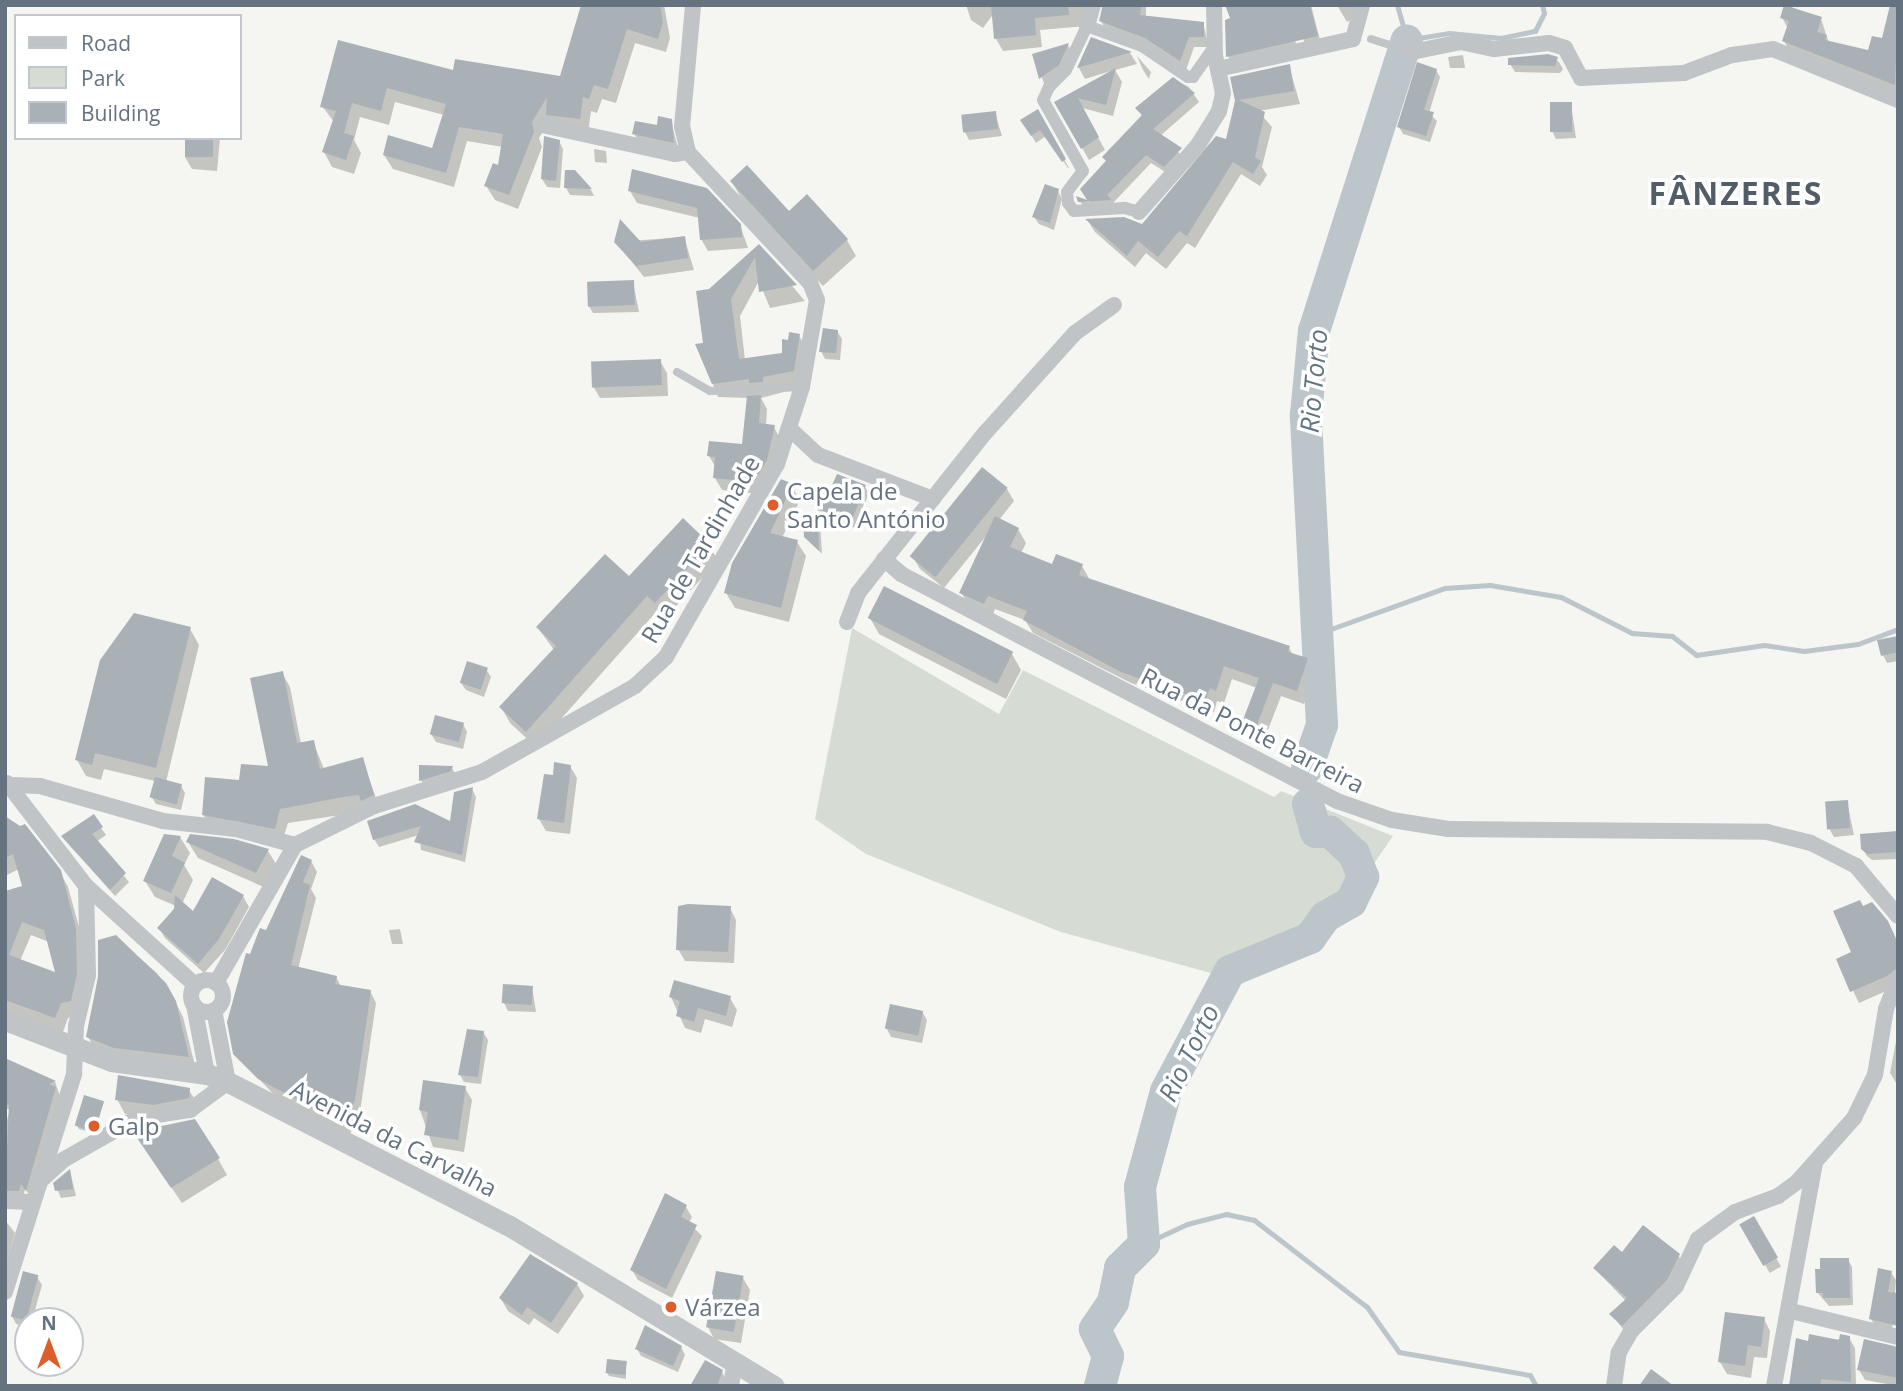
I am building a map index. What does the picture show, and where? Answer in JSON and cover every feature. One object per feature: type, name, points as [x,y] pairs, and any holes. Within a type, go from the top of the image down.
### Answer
[{"type":"street","points":[[542,125],[675,154],[688,152],[682,127],[693,5]]},
{"type":"street","points":[[1093,5],[1077,51],[1044,100],[1083,171],[1067,192],[1068,203],[1074,211],[1125,208],[1139,212],[1198,145],[1219,111],[1223,93],[1215,46],[1214,5]]},
{"type":"street","points":[[1218,69],[1353,39],[1362,5]]},
{"type":"street","points":[[1087,26],[1142,46],[1188,77],[1193,77],[1215,46]]},
{"type":"street","points":[[1405,49],[1461,42],[1494,49],[1549,43],[1564,48],[1581,78],[1684,74],[1732,55],[1773,49],[1898,100]]},
{"type":"street","name":"Rua de Tardinhade","points":[[295,845],[374,806],[482,772],[635,686],[666,657],[746,524],[790,429],[802,387],[817,300],[810,284],[688,152]]},
{"type":"street","points":[[847,622],[858,593],[884,559],[1042,367],[1075,333],[1114,305]]},
{"type":"street","points":[[790,429],[818,455],[933,499]]},
{"type":"street","name":"Rua da Ponte Barreira","points":[[884,559],[901,574],[1348,805],[1392,820],[1448,829],[1767,832],[1811,843],[1856,866],[1898,916]]},
{"type":"street","points":[[8,783],[40,786],[163,821],[236,829],[295,845],[216,983]]},
{"type":"street","points":[[8,783],[86,886],[195,985]]},
{"type":"street","points":[[5,1293],[31,1202],[74,1074],[74,1049],[88,975],[86,886]]},
{"type":"street","points":[[1614,1386],[1619,1352],[1632,1331],[1676,1286],[1698,1239],[1735,1212],[1778,1196],[1815,1162],[1854,1118],[1875,1075],[1886,1009],[1898,977]]},
{"type":"street","points":[[194,1006],[203,1012],[214,1010],[223,998],[216,983],[207,980],[195,985],[191,995],[207,1074]]},
{"type":"street","points":[[38,1182],[63,1160],[137,1118],[190,1110],[228,1083],[214,1010]]},
{"type":"street","name":"Avenida da Carvalha","points":[[5,1020],[74,1049],[111,1061],[207,1074],[228,1083],[508,1225],[774,1386]]},
{"type":"street","points":[[1774,1386],[1791,1311],[1815,1162]]},
{"type":"street","points":[[5,1202],[31,1202]]},
{"type":"street","points":[[1791,1311],[1898,1337]]},
{"type":"street","points":[[731,1386],[735,1361]]},
{"type":"lane","points":[[1371,39],[1405,49]]},
{"type":"lane","points":[[677,372],[710,391],[802,387]]},
{"type":"green space","points":[[852,628],[999,714],[1023,670],[1274,797],[1281,791],[1393,836],[1359,885],[1264,960],[1221,969],[1218,975],[1061,932],[866,854],[815,819]]},
{"type":"building","points":[[581,5],[660,5],[663,22],[658,39],[627,29],[608,89],[594,85],[589,99],[583,97],[580,119],[546,115],[547,97],[532,122],[534,132],[509,195],[484,186],[493,163],[498,165],[503,134],[459,127],[446,173],[383,155],[388,135],[432,148],[446,104],[387,88],[381,111],[352,103],[344,133],[354,136],[346,160],[322,152],[336,111],[320,107],[338,40],[453,70],[455,59],[560,76]]},
{"type":"building","points":[[991,5],[1068,5],[1069,15],[1035,18],[1036,35],[994,39]]},
{"type":"building","points":[[1103,5],[1141,5],[1140,15],[1204,22],[1204,37],[1189,37],[1180,61],[1145,38],[1099,21]]},
{"type":"building","points":[[1225,5],[1310,5],[1318,36],[1226,57],[1225,20],[1230,18]]},
{"type":"building","points":[[1784,5],[1822,17],[1817,32],[1827,35],[1825,40],[1868,50],[1872,36],[1882,38],[1890,5],[1898,5],[1895,85],[1782,41],[1789,21],[1780,18]]},
{"type":"building","points":[[1091,37],[1132,52],[1077,68]]},
{"type":"building","points":[[1069,43],[1059,65],[1039,79],[1032,54]]},
{"type":"building","points":[[1548,54],[1558,57],[1555,66],[1508,65],[1508,58]]},
{"type":"building","points":[[1417,62],[1437,69],[1424,110],[1434,112],[1426,136],[1397,127]]},
{"type":"building","points":[[1290,64],[1294,91],[1239,100],[1265,112],[1255,157],[1261,161],[1253,174],[1233,162],[1187,236],[1179,231],[1158,257],[1138,241],[1127,256],[1085,219],[1124,217],[1142,224],[1216,136],[1226,139],[1235,101],[1230,77]]},
{"type":"building","points":[[1116,68],[1106,105],[1078,98],[1099,137],[1081,149],[1054,102]]},
{"type":"building","points":[[1173,77],[1195,93],[1153,129],[1182,148],[1164,167],[1146,155],[1107,195],[1112,200],[1078,202],[1076,196],[1087,200],[1080,189],[1106,161],[1102,157],[1142,115],[1135,108]]},
{"type":"building","points":[[1550,102],[1572,102],[1572,132],[1550,132]]},
{"type":"building","points":[[1038,109],[1066,159],[1062,162],[1040,130],[1031,136],[1020,120]]},
{"type":"building","points":[[996,111],[998,129],[963,133],[961,115]]},
{"type":"building","points":[[658,116],[672,119],[674,143],[632,134],[635,121],[657,125]]},
{"type":"building","points":[[544,136],[560,140],[556,181],[541,179]]},
{"type":"building","points":[[185,140],[213,140],[213,157],[185,157]]},
{"type":"building","points":[[747,165],[789,211],[807,194],[848,239],[813,271],[730,181]]},
{"type":"building","points":[[632,169],[707,188],[741,224],[742,237],[700,240],[697,208],[628,191]]},
{"type":"building","points":[[565,170],[575,170],[592,189],[564,188]]},
{"type":"building","points":[[1045,184],[1059,189],[1050,223],[1032,217]]},
{"type":"building","points":[[620,219],[641,242],[685,236],[688,258],[636,266],[614,242]]},
{"type":"building","points":[[759,244],[797,285],[759,292],[755,257],[731,299],[739,359],[782,353],[782,339],[788,340],[789,332],[800,334],[794,371],[763,377],[763,382],[749,383],[749,379],[712,384],[695,344],[703,343],[696,291],[709,289]]},
{"type":"building","points":[[634,280],[635,305],[588,307],[587,282]]},
{"type":"building","points":[[823,328],[838,330],[836,353],[819,352]]},
{"type":"building","points":[[661,359],[662,385],[592,387],[591,361]]},
{"type":"building","points":[[761,395],[759,423],[775,425],[767,460],[754,482],[713,478],[715,457],[707,456],[709,441],[742,444],[747,396]]},
{"type":"building","points":[[982,467],[1008,488],[935,577],[910,556]]},
{"type":"building","points":[[837,474],[866,485],[851,522],[814,507],[822,487],[830,490]]},
{"type":"building","points":[[781,479],[793,484],[770,533],[798,540],[781,608],[724,593],[732,563]]},
{"type":"building","points":[[818,515],[819,551],[804,537],[803,516]]},
{"type":"building","points":[[995,516],[1019,528],[1010,547],[1052,564],[1056,554],[1083,564],[1079,575],[1290,646],[1288,652],[1308,658],[1297,691],[1273,683],[1255,730],[1241,725],[1259,678],[1224,666],[1216,691],[1210,688],[1206,699],[1197,698],[1121,672],[1023,620],[1027,611],[988,596],[984,604],[959,593]]},
{"type":"building","points":[[683,518],[710,544],[655,603],[647,596],[526,732],[499,707],[556,646],[536,627],[605,554],[629,576]]},
{"type":"building","points":[[884,586],[1013,652],[997,684],[868,618]]},
{"type":"building","points":[[134,613],[191,627],[156,768],[95,753],[92,765],[75,760],[100,660]]},
{"type":"building","points":[[1898,636],[1898,652],[1881,656],[1877,640]]},
{"type":"building","points":[[467,661],[488,668],[481,690],[460,683]]},
{"type":"building","points":[[283,671],[297,743],[314,740],[320,769],[363,757],[374,795],[361,801],[359,795],[280,809],[275,829],[202,815],[205,777],[239,780],[241,764],[268,766],[250,678]]},
{"type":"building","points":[[435,715],[464,723],[459,742],[430,734]]},
{"type":"building","points":[[554,762],[571,765],[564,823],[537,819],[544,774],[553,775]]},
{"type":"building","points":[[419,765],[453,766],[451,771],[419,781]]},
{"type":"building","points":[[155,777],[182,784],[177,805],[150,797]]},
{"type":"building","points":[[473,787],[462,855],[414,842],[421,826],[373,840],[367,821],[415,804],[450,821],[454,792]]},
{"type":"building","points":[[1848,800],[1850,828],[1827,830],[1825,802]]},
{"type":"building","points":[[94,814],[103,827],[92,834],[126,873],[110,890],[61,836]]},
{"type":"building","points":[[5,816],[20,826],[25,824],[61,870],[76,929],[77,974],[71,1001],[61,1003],[55,1018],[5,1000],[5,891],[22,886],[13,854],[5,858]],"holes":[[[22,922],[44,930],[55,972],[9,955]]]},
{"type":"building","points":[[1898,831],[1898,852],[1867,854],[1861,849],[1860,834]]},
{"type":"building","points":[[164,834],[181,836],[172,856],[185,863],[171,893],[143,881]]},
{"type":"building","points":[[190,834],[234,839],[269,849],[256,873],[186,842]]},
{"type":"building","points":[[301,855],[312,860],[303,882],[310,885],[291,965],[337,976],[335,984],[371,990],[355,1100],[344,1124],[258,1079],[233,1054],[227,1022],[246,953],[250,954],[260,928],[266,930]]},
{"type":"building","points":[[212,877],[244,895],[219,939],[198,964],[157,928],[174,909],[175,895],[193,911]]},
{"type":"building","points":[[1860,900],[1863,906],[1872,902],[1888,921],[1898,943],[1898,967],[1887,976],[1850,992],[1836,959],[1851,952],[1833,911]]},
{"type":"building","points":[[678,906],[731,906],[728,952],[676,950]]},
{"type":"building","points":[[116,935],[166,983],[176,1001],[189,1057],[114,1048],[86,1037],[98,977],[98,940]]},
{"type":"building","points":[[674,980],[731,996],[726,1016],[698,1008],[694,1022],[676,1016],[680,1001],[669,997]]},
{"type":"building","points":[[503,984],[533,986],[532,1005],[502,1003]]},
{"type":"building","points":[[890,1004],[923,1011],[918,1036],[885,1028]]},
{"type":"building","points":[[467,1029],[484,1031],[478,1077],[458,1075]]},
{"type":"building","points":[[5,1058],[56,1081],[49,1084],[56,1087],[26,1191],[21,1184],[19,1191],[5,1191],[9,1105],[5,1103]]},
{"type":"building","points":[[118,1075],[190,1088],[189,1098],[153,1105],[115,1100]]},
{"type":"building","points":[[423,1080],[466,1086],[458,1140],[424,1135],[428,1112],[419,1110]]},
{"type":"building","points":[[84,1095],[104,1101],[95,1132],[75,1126]]},
{"type":"building","points":[[195,1119],[220,1158],[171,1188],[133,1132]]},
{"type":"building","points":[[70,1169],[73,1189],[55,1191],[53,1183]]},
{"type":"building","points":[[665,1193],[687,1205],[681,1217],[697,1225],[666,1289],[630,1270]]},
{"type":"building","points":[[1754,1216],[1778,1258],[1763,1266],[1739,1224]]},
{"type":"building","points":[[1643,1225],[1680,1254],[1667,1280],[1622,1326],[1609,1314],[1627,1298],[1593,1268],[1614,1245],[1622,1252]]},
{"type":"building","points":[[530,1254],[578,1283],[551,1323],[527,1307],[522,1315],[499,1298]]},
{"type":"building","points":[[1820,1258],[1849,1258],[1850,1298],[1823,1298],[1823,1293],[1816,1293],[1815,1269],[1820,1269]]},
{"type":"building","points":[[1878,1268],[1892,1271],[1888,1292],[1898,1293],[1898,1326],[1869,1319]]},
{"type":"building","points":[[23,1271],[38,1275],[30,1307],[14,1307],[14,1317],[11,1316]]},
{"type":"building","points":[[716,1271],[744,1276],[734,1332],[706,1327]]},
{"type":"building","points":[[1725,1312],[1765,1317],[1761,1347],[1748,1345],[1745,1366],[1718,1362]]},
{"type":"building","points":[[645,1325],[682,1346],[673,1366],[635,1349]]},
{"type":"building","points":[[1809,1334],[1839,1340],[1840,1334],[1850,1336],[1851,1382],[1821,1379],[1820,1386],[1789,1386],[1796,1338],[1808,1341]]},
{"type":"building","points":[[1864,1339],[1898,1347],[1898,1378],[1857,1370]]},
{"type":"building","points":[[607,1359],[627,1361],[625,1375],[606,1373]]},
{"type":"building","points":[[705,1360],[723,1370],[717,1386],[690,1386]]},
{"type":"building","points":[[1651,1369],[1674,1386],[1639,1386]]},
{"type":"waterway","points":[[1397,5],[1407,40],[1449,33],[1501,38],[1535,31],[1544,13],[1542,5]]},
{"type":"waterway","name":"Rio Torto","points":[[1307,768],[1322,725],[1306,415],[1314,331],[1407,40]]},
{"type":"waterway","points":[[1317,634],[1445,588],[1490,585],[1561,597],[1632,633],[1672,636],[1696,655],[1764,645],[1804,651],[1858,644],[1898,629]]},
{"type":"waterway","name":"Rio Torto","points":[[1100,1386],[1108,1356],[1095,1329],[1113,1302],[1120,1268],[1144,1244],[1140,1187],[1166,1091],[1230,971],[1310,938],[1325,917],[1351,902],[1363,877],[1354,854],[1330,832],[1316,832],[1308,804]]},
{"type":"waterway","points":[[1144,1244],[1187,1224],[1226,1214],[1254,1220],[1367,1307],[1399,1352],[1530,1375],[1536,1386]]},
{"type":"place","name":"Capela de Santo António","points":[[773,505]]},
{"type":"place","name":"Galp","points":[[94,1126]]},
{"type":"place","name":"Várzea","points":[[671,1307]]},
{"type":"district","name":"FÂNZERES","points":[[1736,193]]}]
